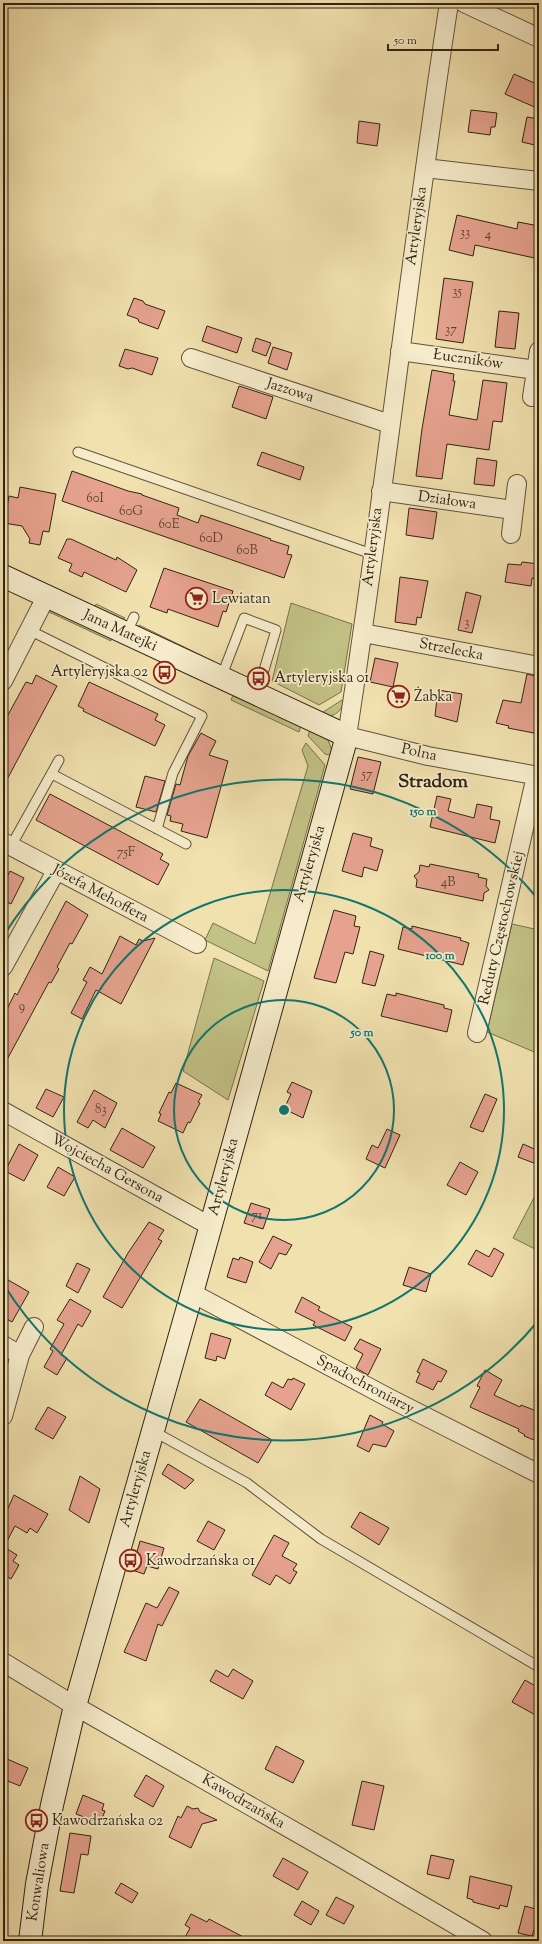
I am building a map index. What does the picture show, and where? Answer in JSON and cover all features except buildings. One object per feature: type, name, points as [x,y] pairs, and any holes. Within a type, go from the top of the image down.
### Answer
[{"type":"street","name":"Artyleryjska","points":[[74,1706],[192,1293],[346,736],[362,633],[425,168],[449,3]]},
{"type":"street","points":[[464,3],[539,38]]},
{"type":"street","points":[[425,168],[539,181]]},
{"type":"street","name":"Łuczników","points":[[400,351],[536,370]]},
{"type":"street","points":[[532,397],[539,351]]},
{"type":"street","name":"Jazzowa","points":[[190,358],[390,424]]},
{"type":"street","points":[[511,534],[517,484]]},
{"type":"street","name":"Działowa","points":[[381,491],[513,510]]},
{"type":"street","name":"Jana Matejki","points":[[3,576],[46,597],[130,626],[221,678],[346,736]]},
{"type":"street","points":[[3,681],[46,597]]},
{"type":"street","name":"Strzelecka","points":[[362,633],[539,666]]},
{"type":"street","name":"Polna","points":[[346,736],[428,756],[538,776]]},
{"type":"street","name":"Reduty Częstochowskiej","points":[[477,1033],[538,776]]},
{"type":"street","name":"Józefa Mehoffera","points":[[7,844],[197,944]]},
{"type":"street","points":[[3,967],[56,871]]},
{"type":"street","name":"Wojciecha Gersona","points":[[3,1111],[210,1226]]},
{"type":"street","name":"Spadochroniarzy","points":[[192,1293],[389,1398],[539,1474]]},
{"type":"street","points":[[3,1416],[20,1355],[34,1327]]},
{"type":"street","points":[[3,1345],[20,1355]]},
{"type":"street","name":"Kawodrzańska","points":[[3,1662],[74,1706],[329,1851],[483,1941]]},
{"type":"street","name":"Konwaliowa","points":[[30,1941],[37,1884],[52,1804],[74,1706]]},
{"type":"lane","points":[[78,452],[372,554]]},
{"type":"lane","points":[[221,678],[244,618],[276,630],[264,670]]},
{"type":"lane","points":[[29,630],[202,716],[173,773],[157,829]]},
{"type":"lane","points":[[7,844],[52,774],[59,760]]},
{"type":"lane","points":[[52,774],[186,844]]},
{"type":"lane","points":[[153,1431],[247,1483],[321,1539],[539,1667]]},
{"type":"shaded area","points":[[291,603],[352,624],[341,692],[319,705],[272,681]]},
{"type":"shaded area","points":[[96,604],[125,618],[121,621],[94,609]]},
{"type":"shaded area","points":[[49,609],[110,636],[111,641],[47,611]]},
{"type":"shaded area","points":[[139,625],[215,662],[213,666],[137,630]]},
{"type":"shaded area","points":[[233,695],[301,726],[299,732],[231,700]]},
{"type":"shaded area","points":[[342,700],[345,701],[337,713],[331,716],[317,716]]},
{"type":"shaded area","points":[[310,730],[328,740],[334,756],[325,754],[308,736]]},
{"type":"shaded area","points":[[306,743],[325,765],[268,971],[205,940],[213,923],[255,944],[308,766],[302,750]]},
{"type":"shaded area","points":[[512,924],[539,930],[539,1054],[487,1032]]},
{"type":"shaded area","points":[[214,958],[264,981],[228,1100],[183,1071]]},
{"type":"shaded area","points":[[539,1188],[539,1251],[513,1238]]},
{"type":"place","name":"Lewiatan","points":[[196,599]]},
{"type":"place","name":"Artyleryjska 02","points":[[164,672]]},
{"type":"place","name":"Artyleryjska 01","points":[[259,678]]},
{"type":"place","name":"Żabka","points":[[399,697]]},
{"type":"place","name":"Kawodrzańska 01","points":[[130,1561]]},
{"type":"place","name":"Kawodrzańska 02","points":[[37,1821]]},
{"type":"district","name":"Stradom","points":[[433,782]]}]
